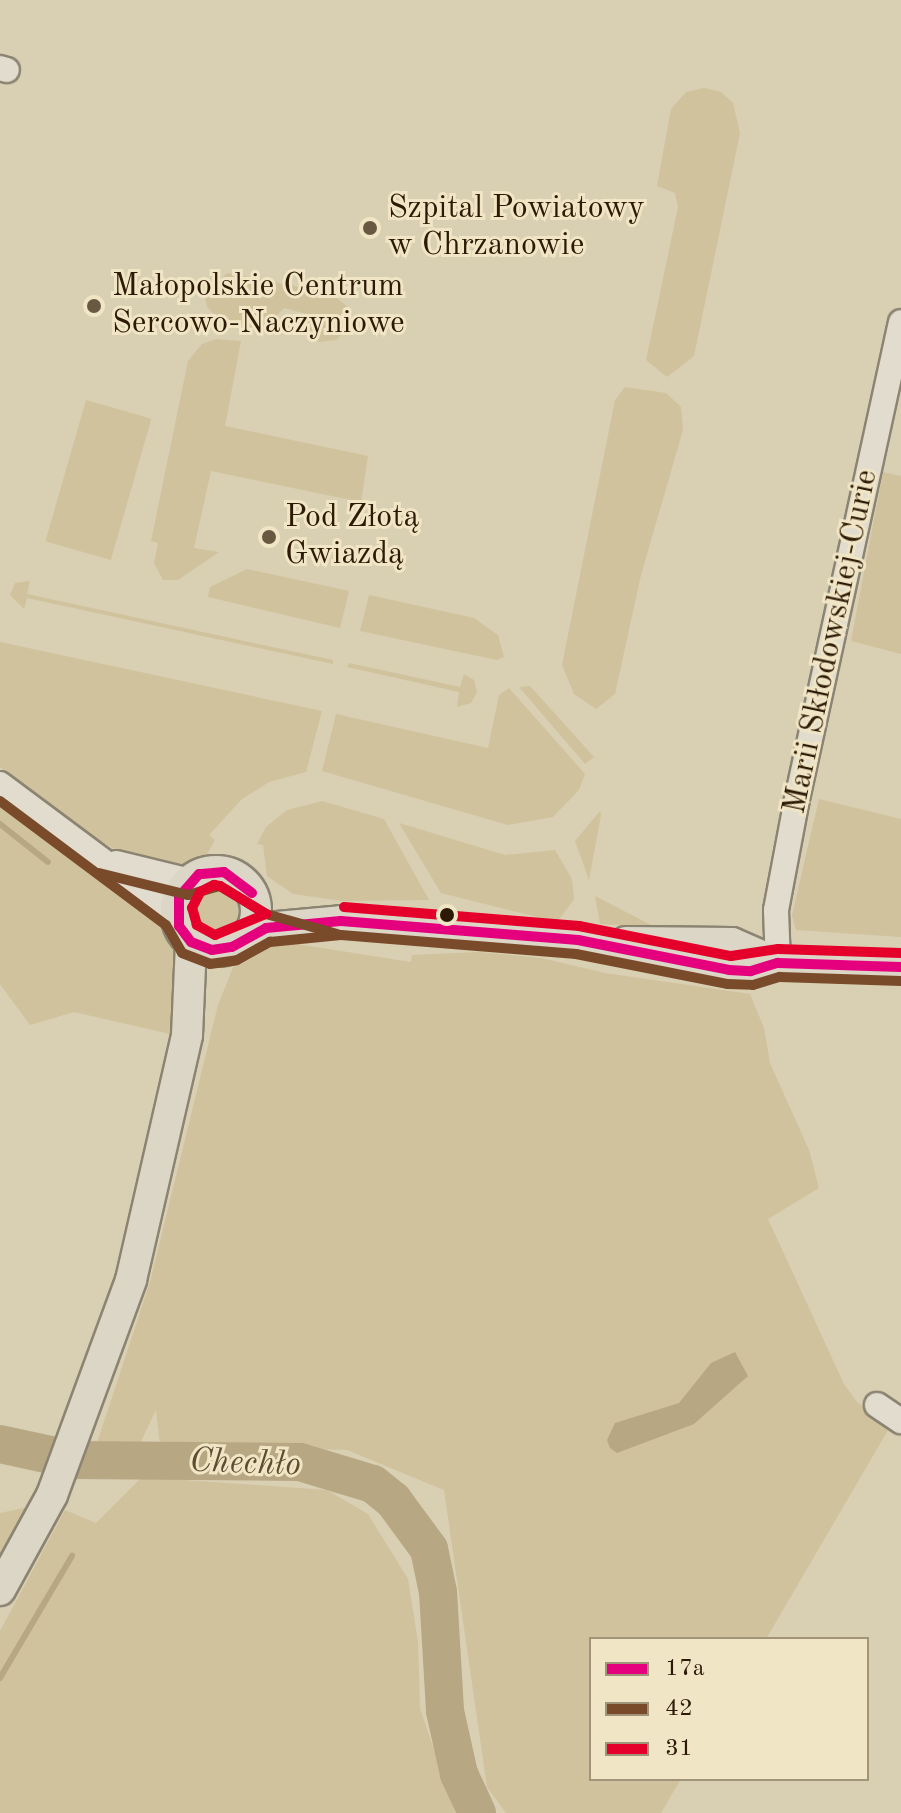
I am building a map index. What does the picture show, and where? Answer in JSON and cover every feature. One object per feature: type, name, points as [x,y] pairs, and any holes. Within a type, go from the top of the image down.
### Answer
[{"type":"main road","points":[[187,1035],[184,929],[179,897],[190,881],[211,871],[224,872],[252,893],[341,921]]},
{"type":"main road","points":[[0,1590],[52,1495],[85,1412],[131,1280],[187,1035],[235,942],[255,922],[252,893]]},
{"type":"main road","points":[[184,929],[235,942],[266,928],[341,921],[592,942],[729,970],[751,971],[778,963],[901,967]]},
{"type":"street","name":"Marii Skłodowskiej-Curie","points":[[778,963],[776,910],[797,799],[901,322]]},
{"type":"street","points":[[0,784],[184,929]]},
{"type":"street","points":[[91,855],[190,881]]},
{"type":"street","points":[[877,1405],[901,1421]]},
{"type":"shaded area","points":[[704,88],[721,92],[733,103],[740,133],[694,356],[667,377],[646,360],[678,207],[675,193],[657,186],[671,109],[686,92]]},
{"type":"shaded area","points":[[227,273],[331,293],[349,308],[350,326],[336,340],[319,342],[307,332],[307,314],[284,308],[264,330],[220,320],[207,307],[205,296]]},
{"type":"shaded area","points":[[216,339],[241,341],[225,426],[368,456],[361,502],[211,471],[194,548],[219,552],[178,580],[163,580],[154,563],[158,543],[151,541],[188,361],[202,344]]},
{"type":"shaded area","points":[[625,387],[666,393],[681,407],[683,430],[641,575],[615,694],[596,709],[574,694],[562,665],[615,400]]},
{"type":"shaded area","points":[[86,400],[151,419],[111,560],[45,541]]},
{"type":"shaded area","points":[[883,472],[901,476],[901,654],[851,641]]},
{"type":"shaded area","points":[[247,569],[349,591],[340,628],[208,597],[210,587]]},
{"type":"shaded area","points":[[30,581],[27,594],[333,660],[333,664],[27,598],[24,609],[10,595],[15,583]]},
{"type":"shaded area","points":[[369,595],[474,618],[498,635],[504,657],[497,660],[360,631]]},
{"type":"shaded area","points":[[0,642],[322,711],[306,772],[269,782],[242,799],[209,835],[215,840],[207,854],[188,867],[177,870],[124,855],[47,808],[0,767]]},
{"type":"shaded area","points":[[349,663],[460,687],[464,674],[474,680],[477,692],[471,703],[457,707],[459,692],[347,667]]},
{"type":"shaded area","points":[[530,686],[594,757],[585,764],[519,687]]},
{"type":"shaded area","points":[[509,688],[585,774],[579,790],[553,817],[508,825],[322,771],[336,714],[488,748],[499,695]]},
{"type":"shaded area","points":[[819,799],[901,819],[901,937],[796,930],[792,915]]},
{"type":"shaded area","points":[[0,801],[80,865],[164,921],[177,943],[170,1034],[74,1012],[30,1025],[0,984]]},
{"type":"shaded area","points":[[322,801],[384,819],[429,900],[342,901],[293,894],[267,876],[263,845],[257,844],[266,827],[287,810]]},
{"type":"shaded area","points":[[600,811],[601,815],[589,880],[575,841]]},
{"type":"shaded area","points":[[399,823],[505,855],[555,850],[572,879],[574,899],[557,922],[441,893]]},
{"type":"shaded area","points":[[216,887],[233,893],[239,910],[233,927],[216,933],[199,927],[193,910],[199,893]]},
{"type":"shaded area","points":[[595,896],[655,927],[600,924]]},
{"type":"shaded area","points":[[284,942],[411,962],[412,955],[479,952],[541,958],[605,973],[750,994],[764,1028],[770,1063],[809,1150],[819,1188],[768,1219],[844,1384],[857,1402],[891,1425],[767,1637],[589,1637],[589,1781],[680,1781],[661,1813],[506,1813],[487,1787],[444,1490],[347,1450],[160,1445],[156,1410],[136,1452],[95,1449],[150,1282],[218,1005],[234,965],[259,948]]},
{"type":"shaded area","points":[[735,1352],[748,1376],[694,1424],[617,1453],[610,1448],[607,1440],[615,1423],[679,1403],[711,1363]]},
{"type":"shaded area","points":[[142,1477],[327,1490],[368,1514],[408,1579],[418,1642],[420,1708],[455,1813],[0,1813],[0,1631],[65,1510],[96,1523]]},
{"type":"shaded area","points":[[33,1506],[0,1563],[0,1513]]},
{"type":"waterway","points":[[0,824],[48,862]]},
{"type":"waterway","name":"Chechło","points":[[0,1444],[74,1460],[300,1462],[373,1484],[393,1500],[429,1549],[438,1592],[445,1711],[459,1774],[477,1813]]},
{"type":"waterway","points":[[116,1476],[126,1453]]},
{"type":"waterway","points":[[0,1678],[72,1556]]},
{"type":"transit line","name":"42","points":[[0,801],[166,925],[182,953],[210,964],[237,960],[270,942],[341,935],[576,954],[728,984],[753,985],[780,977],[901,981]]},
{"type":"transit line","name":"17a","points":[[252,893],[224,872],[199,874],[179,897],[179,926],[191,942],[212,950],[232,947],[266,928],[341,921],[578,940],[729,970],[751,971],[778,963],[901,967]]},
{"type":"transit line","name":"42","points":[[99,873],[188,895],[220,886],[266,914],[337,934]]},
{"type":"transit line","name":"31","points":[[214,885],[220,886],[266,914],[215,935],[197,925],[192,908],[200,892],[214,885]]},
{"type":"transit line","name":"31","points":[[344,907],[579,926],[731,956],[778,949],[901,953]]},
{"type":"place","name":"Szpital Powiatowy w Chrzanowie","points":[[370,228]]},
{"type":"place","name":"Małopolskie Centrum Sercowo-Naczyniowe","points":[[94,306]]},
{"type":"place","name":"Pod Złotą Gwiazdą","points":[[269,537]]}]
